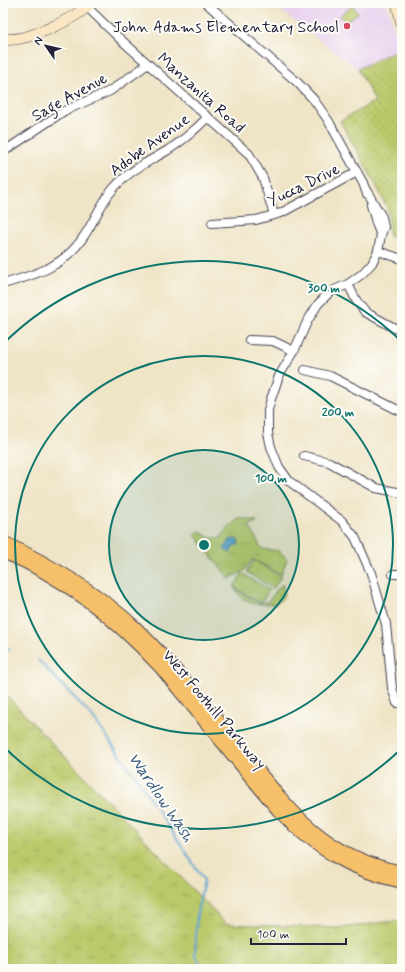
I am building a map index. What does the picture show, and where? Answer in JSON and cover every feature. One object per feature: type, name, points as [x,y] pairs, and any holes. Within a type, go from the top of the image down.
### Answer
[{"type":"main road","points":[[397,3],[402,24]]},
{"type":"main road","points":[[4,39],[42,32],[62,23],[89,5]]},
{"type":"main road","name":"West Foothill Parkway","points":[[3,542],[35,557],[87,589],[116,611],[137,630],[167,661],[269,784],[310,828],[321,837],[356,857],[375,865],[402,872]]},
{"type":"main road","name":"West Foothill Parkway","points":[[3,552],[37,569],[84,599],[137,643],[161,668],[278,810],[310,841],[342,862],[382,878],[402,882]]},
{"type":"street","points":[[206,3],[298,82],[314,100],[328,120],[382,217],[384,227],[378,251],[372,263],[362,274],[348,284],[330,292],[318,304],[307,322],[294,351],[279,376],[268,410],[268,433],[271,447],[279,467],[289,481],[342,521],[355,537],[371,574],[386,624],[392,688],[400,703]]},
{"type":"street","name":"Manzanita Road","points":[[89,5],[118,38],[248,154],[263,178],[274,214]]},
{"type":"street","name":"Sage Avenue","points":[[3,152],[64,112],[110,91],[148,64]]},
{"type":"street","name":"Adobe Avenue","points":[[3,284],[46,270],[63,260],[86,234],[108,193],[117,184],[126,176],[169,150],[194,131],[208,117]]},
{"type":"street","name":"Yucca Drive","points":[[212,223],[256,220],[281,212],[357,172]]},
{"type":"street","points":[[378,251],[402,259]]},
{"type":"street","points":[[348,284],[356,300],[365,312],[402,332]]},
{"type":"street","points":[[249,340],[273,341],[294,351]]},
{"type":"street","points":[[305,370],[330,376],[402,412]]},
{"type":"street","points":[[304,456],[329,462],[376,488],[402,493]]},
{"type":"street","points":[[393,574],[402,574]]},
{"type":"shaded area","name":"John Adams Elementary School","points":[[271,3],[387,3],[399,49],[358,69]]},
{"type":"green space","points":[[353,6],[358,13],[345,22],[340,15]]},
{"type":"green space","points":[[399,49],[402,62],[402,233],[389,237],[388,210],[375,183],[340,121],[375,101],[358,69]]},
{"type":"green space","points":[[240,518],[257,521],[249,526],[262,549],[280,551],[287,559],[281,575],[253,559],[245,570],[229,579],[195,535],[199,531],[210,538],[221,538],[227,528]]},
{"type":"green space","points":[[254,560],[281,577],[273,589],[247,572]]},
{"type":"green space","points":[[242,573],[269,590],[261,603],[234,587]]},
{"type":"green space","points":[[282,584],[285,593],[281,600],[275,604],[260,604],[268,601]]},
{"type":"green space","points":[[234,588],[260,604],[254,604],[243,599]]},
{"type":"green space","points":[[3,692],[226,924],[340,928],[402,920],[402,969],[3,969]]},
{"type":"water","points":[[230,540],[238,540],[239,543],[238,545],[234,546],[230,553],[224,549]]},
{"type":"waterway","name":"Wardlow Wash","points":[[3,645],[9,650]]},
{"type":"waterway","name":"Wardlow Wash","points":[[38,660],[91,715],[140,783],[204,880],[197,913],[195,956],[204,969]]},
{"type":"place","name":"John Adams Elementary School","points":[[347,26]]}]
